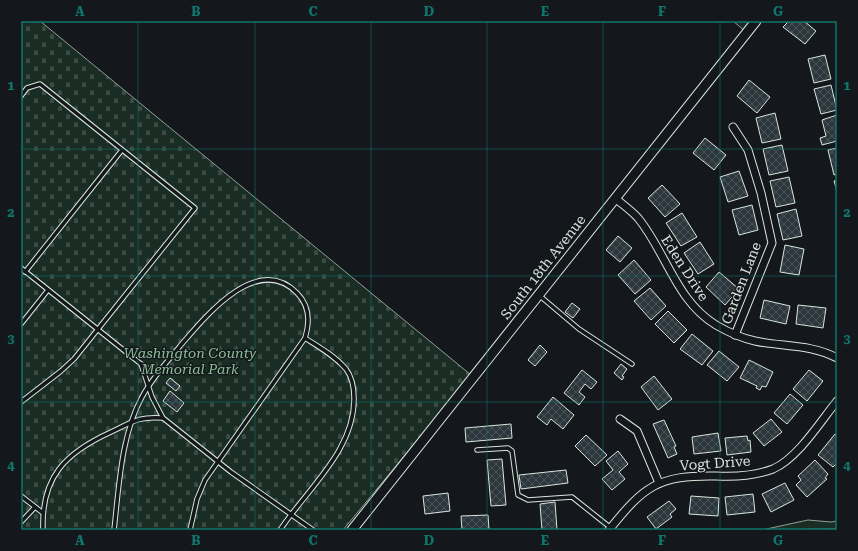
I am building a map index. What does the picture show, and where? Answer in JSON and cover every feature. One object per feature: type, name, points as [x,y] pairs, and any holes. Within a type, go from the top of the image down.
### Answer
[{"type":"street","name":"South 18th Avenue","points":[[352,530],[756,21]]},
{"type":"street","name":"Garden Lane","points":[[733,127],[748,150],[762,193],[772,244],[735,336]]},
{"type":"street","name":"Eden Drive","points":[[615,198],[639,219],[682,293],[699,312],[715,324],[735,336],[754,341],[815,349],[826,352],[837,358]]},
{"type":"street","name":"Vogt Drive","points":[[610,529],[631,502],[642,492],[659,483],[678,477],[735,477],[756,474],[774,468],[789,458],[837,401]]},
{"type":"street","points":[[620,419],[637,432],[659,483]]},
{"type":"lane","points":[[21,96],[30,86],[40,84],[195,208],[68,365],[21,402]]},
{"type":"lane","points":[[25,272],[122,150]]},
{"type":"lane","points":[[21,268],[141,364],[157,374]]},
{"type":"lane","points":[[114,530],[119,485],[130,422],[148,386],[215,306],[239,290],[257,281],[274,280],[281,282],[301,296],[308,313],[308,330],[305,338],[205,480],[197,499],[190,530]]},
{"type":"lane","points":[[21,324],[48,290]]},
{"type":"lane","points":[[539,296],[579,329],[632,364]]},
{"type":"lane","points":[[280,530],[337,455],[349,431],[354,412],[352,384],[345,368],[325,351],[305,338]]},
{"type":"lane","points":[[141,364],[156,406],[163,418],[217,462],[313,530]]},
{"type":"lane","points":[[43,530],[43,513],[46,497],[54,475],[75,451],[96,438],[140,418],[163,418]]},
{"type":"lane","points":[[477,450],[508,448],[512,450],[518,495],[528,500],[572,497],[610,529]]},
{"type":"lane","points":[[21,496],[43,513]]},
{"type":"lane","points":[[21,522],[35,506]]},
{"type":"green space","name":"Washington County Memorial Park","points":[[21,21],[40,21],[471,375],[343,530],[21,530]]},
{"type":"green space","points":[[733,21],[752,21],[745,31]]},
{"type":"green space","points":[[808,520],[831,522],[837,521],[837,529],[762,530]]},
{"type":"building","points":[[789,21],[804,21],[816,31],[805,44],[783,27]]},
{"type":"building","points":[[825,55],[831,79],[814,83],[808,59]]},
{"type":"building","points":[[749,80],[770,97],[757,113],[737,96]]},
{"type":"building","points":[[831,85],[837,110],[821,114],[814,89]]},
{"type":"building","points":[[775,113],[781,139],[762,143],[756,118]]},
{"type":"building","points":[[837,115],[837,141],[822,145],[820,138],[826,136],[822,120]]},
{"type":"building","points":[[705,138],[726,155],[714,170],[693,153]]},
{"type":"building","points":[[782,145],[788,171],[769,175],[763,149]]},
{"type":"building","points":[[837,148],[837,174],[834,175],[828,150]]},
{"type":"building","points":[[739,171],[748,196],[728,202],[720,177]]},
{"type":"building","points":[[789,177],[795,203],[776,207],[770,181]]},
{"type":"building","points":[[837,180],[837,191],[834,181]]},
{"type":"building","points":[[662,185],[680,204],[665,217],[648,198]]},
{"type":"building","points":[[752,205],[758,230],[739,235],[732,210]]},
{"type":"building","points":[[796,209],[802,236],[783,240],[777,214]]},
{"type":"building","points":[[682,213],[697,237],[681,246],[666,223]]},
{"type":"building","points":[[618,236],[632,248],[620,262],[606,250]]},
{"type":"building","points":[[700,242],[714,264],[698,274],[684,253]]},
{"type":"building","points":[[785,245],[804,249],[799,275],[780,272]]},
{"type":"building","points":[[634,260],[651,280],[635,294],[618,275]]},
{"type":"building","points":[[719,272],[739,289],[725,305],[706,287]]},
{"type":"building","points":[[650,288],[666,306],[651,320],[634,301]]},
{"type":"building","points":[[764,300],[790,306],[786,324],[760,318]]},
{"type":"building","points":[[572,303],[580,309],[573,318],[565,312]]},
{"type":"building","points":[[798,305],[826,308],[823,328],[796,324]]},
{"type":"building","points":[[668,311],[687,330],[674,343],[655,324]]},
{"type":"building","points":[[692,334],[713,351],[702,365],[680,349]]},
{"type":"building","points":[[540,345],[547,352],[535,366],[528,360]]},
{"type":"building","points":[[719,351],[739,367],[727,381],[707,365]]},
{"type":"building","points":[[749,360],[773,372],[766,387],[762,386],[760,390],[756,388],[757,386],[740,378]]},
{"type":"building","points":[[621,364],[627,369],[622,376],[624,377],[622,380],[614,373]]},
{"type":"building","points":[[582,370],[597,382],[591,389],[585,384],[579,392],[585,397],[579,405],[564,393]]},
{"type":"building","points":[[809,370],[823,381],[807,401],[793,389]]},
{"type":"building","points":[[654,376],[672,399],[658,410],[641,387]]},
{"type":"building","points":[[170,378],[180,386],[176,391],[166,383]]},
{"type":"building","points":[[170,391],[184,403],[177,412],[163,401]]},
{"type":"building","points":[[790,394],[803,405],[787,424],[774,413]]},
{"type":"building","points":[[553,397],[574,415],[563,429],[551,419],[547,425],[537,417]]},
{"type":"building","points":[[771,419],[782,432],[764,446],[753,433]]},
{"type":"building","points":[[664,420],[676,446],[674,447],[677,454],[668,458],[653,424]]},
{"type":"building","points":[[511,424],[512,438],[466,442],[465,428]]},
{"type":"building","points":[[718,433],[721,451],[694,454],[692,437]]},
{"type":"building","points":[[835,434],[837,435],[837,463],[833,467],[818,455]]},
{"type":"building","points":[[586,435],[607,455],[595,466],[575,446]]},
{"type":"building","points":[[747,436],[748,441],[750,440],[751,452],[727,455],[725,438]]},
{"type":"building","points":[[618,451],[628,464],[619,472],[625,479],[612,490],[602,479],[613,470],[606,461]]},
{"type":"building","points":[[502,459],[506,505],[491,506],[487,460]]},
{"type":"building","points":[[815,460],[828,474],[825,478],[827,479],[807,497],[796,485],[801,480],[798,476]]},
{"type":"building","points":[[566,470],[568,483],[521,489],[519,475]]},
{"type":"building","points":[[785,483],[794,500],[771,512],[762,494]]},
{"type":"building","points":[[448,493],[450,511],[425,514],[423,496]]},
{"type":"building","points":[[753,494],[755,512],[727,515],[725,497]]},
{"type":"building","points":[[691,496],[719,498],[718,516],[689,514]]},
{"type":"building","points":[[669,501],[676,509],[670,514],[672,517],[656,529],[647,517]]},
{"type":"building","points":[[555,502],[557,530],[542,530],[540,504]]},
{"type":"building","points":[[488,515],[489,530],[462,530],[461,516]]}]
